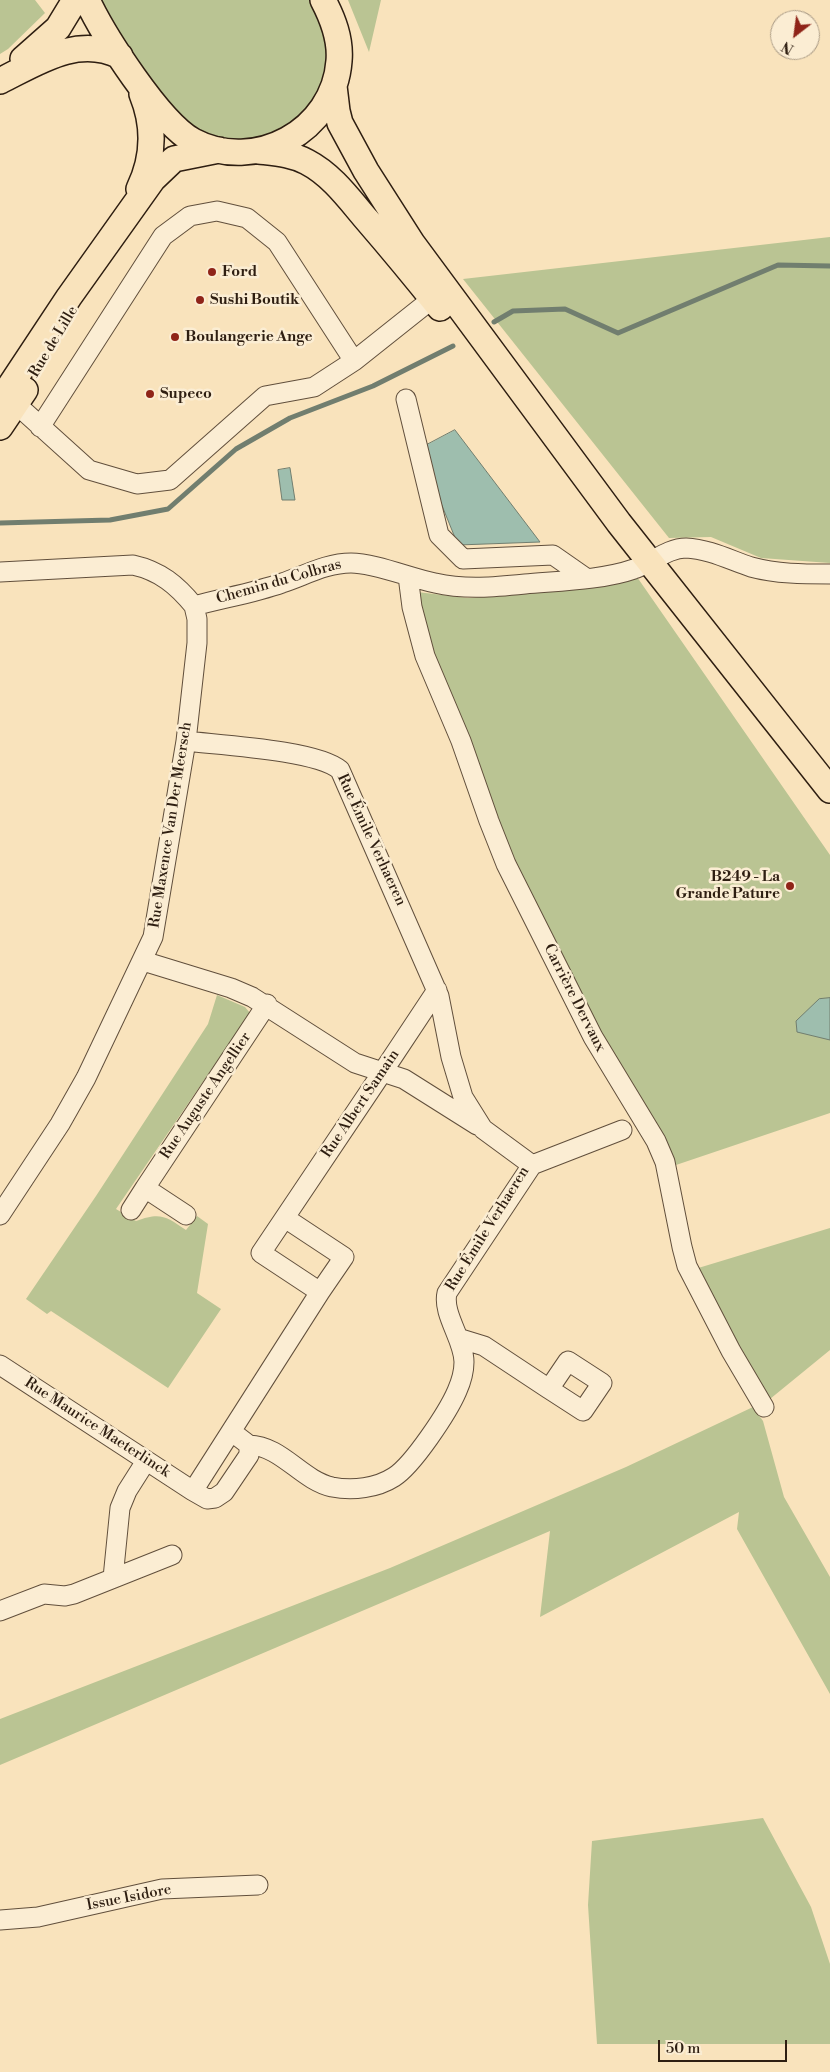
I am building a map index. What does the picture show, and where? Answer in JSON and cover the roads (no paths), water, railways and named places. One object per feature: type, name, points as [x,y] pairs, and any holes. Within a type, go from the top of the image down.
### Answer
[{"type":"main road","points":[[0,79],[52,35],[65,18],[75,0]]},
{"type":"main road","points":[[87,0],[135,78],[178,130],[194,141],[221,150],[244,153],[260,151],[285,142],[306,128],[324,106],[334,86],[339,61],[338,36],[331,15],[323,0]]},
{"type":"main road","points":[[0,79],[47,58],[79,48],[103,50],[120,56]]},
{"type":"main road","name":"Rue de Lille","points":[[125,218],[145,174],[150,158],[150,116],[135,78]]},
{"type":"main road","points":[[334,86],[336,111],[340,124],[357,157],[396,219],[619,523],[830,790]]},
{"type":"main road","name":"Rue de Lille","points":[[0,428],[7,399],[64,304],[153,179],[169,162],[185,156],[221,150]]},
{"type":"main road","points":[[260,151],[291,155],[308,162],[322,171],[341,189],[619,523]]},
{"type":"street","points":[[40,427],[163,236],[190,216],[217,211],[247,218],[277,242],[354,362]]},
{"type":"street","points":[[7,399],[89,470],[137,484],[170,480],[265,396],[314,387],[354,362],[432,299]]},
{"type":"street","points":[[406,399],[439,535],[463,558],[553,555],[586,578]]},
{"type":"street","name":"Chemin du Colbras","points":[[194,606],[280,584],[339,564],[358,563],[437,584],[468,587],[507,586],[586,578],[628,571],[673,551],[693,549],[766,570],[795,574],[830,574]]},
{"type":"street","points":[[0,572],[133,565],[160,574],[174,584],[194,606]]},
{"type":"street","name":"Carrière Dervaux","points":[[408,576],[412,607],[424,656],[461,741],[506,864],[593,1037],[656,1140],[665,1162],[684,1259],[731,1351],[764,1406]]},
{"type":"street","name":"Rue Maxence Van Der Meersch","points":[[0,1215],[60,1124],[86,1078],[151,944],[157,923],[186,741],[197,642],[194,606]]},
{"type":"street","name":"Rue Émile Verhaeren","points":[[186,741],[287,753],[327,762],[340,770],[437,990],[443,1011],[454,1071],[466,1104],[483,1128],[532,1164],[448,1293],[446,1302],[458,1338],[464,1366],[455,1396],[414,1457],[402,1471],[393,1478],[362,1488],[348,1489],[330,1486],[318,1481],[270,1450],[258,1445],[249,1445]]},
{"type":"street","points":[[143,961],[231,988],[267,1004],[356,1063],[404,1079],[483,1128]]},
{"type":"street","name":"Rue Albert Samain","points":[[320,1292],[261,1253],[437,990]]},
{"type":"street","name":"Rue Auguste Angellier","points":[[131,1210],[267,1004]]},
{"type":"street","points":[[532,1164],[622,1130]]},
{"type":"street","points":[[145,1188],[186,1215]]},
{"type":"street","points":[[232,1432],[249,1445],[249,1454],[224,1492],[215,1498],[207,1500],[193,1491],[232,1432],[245,1407],[344,1257],[285,1218]]},
{"type":"street","points":[[458,1338],[484,1346],[550,1389]]},
{"type":"street","name":"Rue Maurice Maeterlinck","points":[[0,1365],[193,1491]]},
{"type":"street","points":[[113,1578],[120,1508],[127,1491],[146,1461]]},
{"type":"street","points":[[0,1611],[44,1594],[70,1595],[172,1555]]},
{"type":"street","name":"Issue Isidore","points":[[0,1920],[38,1917],[162,1889],[258,1885]]},
{"type":"waterway","points":[[494,322],[513,311],[565,309],[618,333],[778,265],[830,266]]},
{"type":"waterway","points":[[0,523],[110,520],[168,509],[236,449],[290,418],[373,386],[453,346]]},
{"type":"place","name":"Ford","points":[[212,272]]},
{"type":"place","name":"Sushi Boutik","points":[[200,300]]},
{"type":"place","name":"Boulangerie Ange","points":[[175,337]]},
{"type":"place","name":"Supeco","points":[[150,394]]},
{"type":"place","name":"B249 - La Grande Pature","points":[[790,886]]}]
